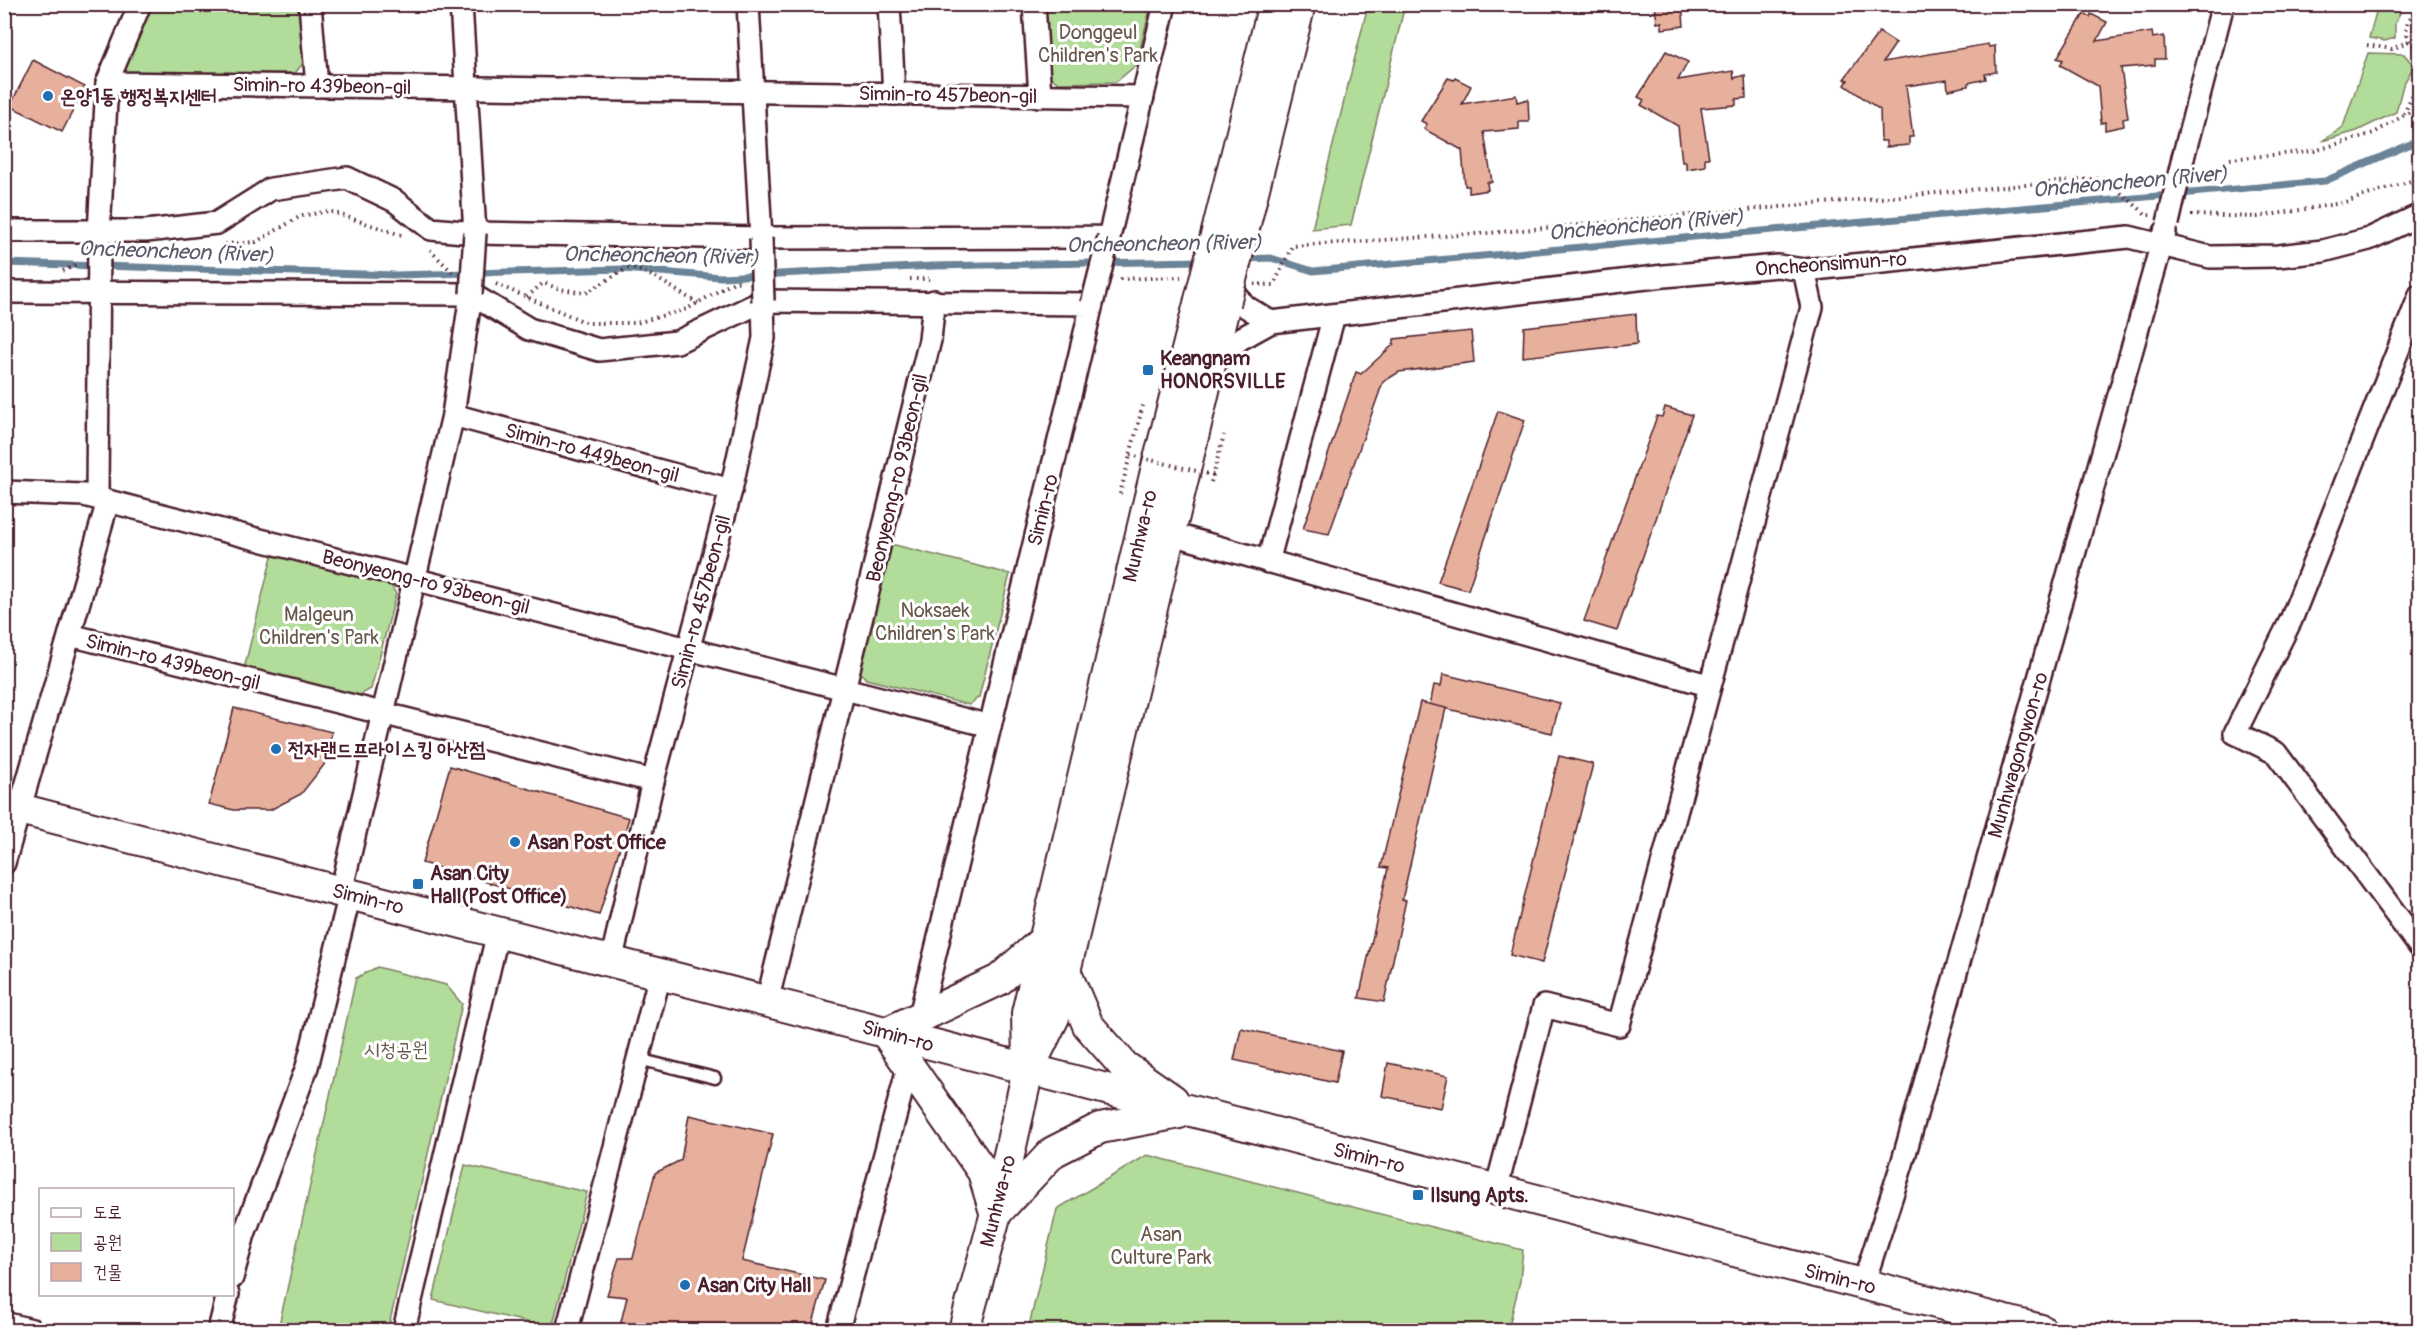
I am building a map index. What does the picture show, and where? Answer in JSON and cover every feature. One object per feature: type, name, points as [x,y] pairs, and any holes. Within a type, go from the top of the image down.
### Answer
[{"type":"main road","points":[[1224,299],[1228,240],[1274,4]]},
{"type":"main road","points":[[1228,240],[1300,4]]},
{"type":"main road","name":"Munhwa-ro","points":[[1028,1070],[1054,1017],[1168,533],[1210,366],[1224,299]]},
{"type":"main road","name":"Munhwa-ro","points":[[964,1330],[996,1214],[1028,1070],[1027,1013],[1156,471],[1224,299]]},
{"type":"main road","name":"Simin-ro","points":[[12,807],[2041,1330]]},
{"type":"main road","points":[[996,1214],[983,1172],[886,1033],[999,980],[1044,940]]},
{"type":"main road","points":[[1065,971],[1088,1025],[1124,1066],[1187,1111]]},
{"type":"main road","points":[[996,1214],[1053,1152],[1100,1128],[1187,1111]]},
{"type":"street","points":[[70,635],[102,500],[99,233],[107,83],[140,4]]},
{"type":"street","points":[[310,4],[317,86]]},
{"type":"street","points":[[234,1271],[244,1234],[307,1067],[381,715],[453,415],[465,286],[475,233],[461,4]]},
{"type":"street","name":"Simin-ro 457beon-gil","points":[[611,962],[653,781],[731,490],[764,338],[748,4]]},
{"type":"street","points":[[890,4],[894,94]]},
{"type":"street","points":[[1034,4],[1040,96]]},
{"type":"street","name":"Simin-ro","points":[[920,1016],[1165,4]]},
{"type":"street","name":"Munhwagongwon-ro","points":[[1863,1285],[1909,1141],[2162,246],[2223,4]]},
{"type":"street","name":"Simin-ro 439beon-gil","points":[[107,83],[466,88]]},
{"type":"street","points":[[466,88],[753,92]]},
{"type":"street","name":"Simin-ro 457beon-gil","points":[[753,92],[1143,97]]},
{"type":"street","points":[[4,231],[99,233],[146,231],[217,223],[271,189],[347,178],[395,201],[431,229],[475,233],[761,238],[1109,237]]},
{"type":"street","name":"Oncheonsimun-ro","points":[[1271,322],[1664,276],[1778,266],[1804,270],[2129,237],[2210,257],[2238,259],[2312,252],[2369,239],[2420,215]]},
{"type":"street","points":[[1496,1190],[1544,1006],[1619,1025],[1708,686],[1812,307],[1804,270]]},
{"type":"street","points":[[4,291],[99,292],[465,286],[529,329],[599,350],[677,342],[763,301],[1092,304]]},
{"type":"street","points":[[2420,295],[2291,620],[2235,733],[2276,753],[2420,947]]},
{"type":"street","points":[[1224,299],[1271,322]]},
{"type":"street","name":"Beonyeong-ro 93beon-gil","points":[[846,689],[930,340],[934,301]]},
{"type":"street","points":[[1268,562],[1334,315]]},
{"type":"street","points":[[1210,366],[1239,339],[1271,322]]},
{"type":"street","name":"Simin-ro 449beon-gil","points":[[453,415],[731,490]]},
{"type":"street","name":"Beonyeong-ro 93beon-gil","points":[[4,492],[84,495],[990,726]]},
{"type":"street","points":[[1168,533],[1708,686]]},
{"type":"street","name":"Simin-ro 439beon-gil","points":[[4,863],[12,807],[70,635],[381,715]]},
{"type":"street","points":[[767,1002],[846,689]]},
{"type":"street","points":[[381,715],[653,781]]},
{"type":"street","points":[[404,1330],[498,932]]},
{"type":"street","points":[[567,1330],[660,975]]},
{"type":"street","points":[[838,1330],[909,1064]]},
{"type":"street","points":[[219,1330],[228,1296]]},
{"type":"street","points":[[4,1323],[32,1330]]},
{"type":"lane","points":[[638,1059],[715,1078]]},
{"type":"path","points":[[2420,10],[2410,18],[2407,24],[2409,41],[2420,50]]},
{"type":"path","points":[[2367,45],[2392,49],[2409,41]]},
{"type":"path","points":[[2404,115],[2420,79]]},
{"type":"path","points":[[2230,159],[2314,151],[2374,133],[2420,106]]},
{"type":"path","points":[[1274,285],[1292,246],[1489,233],[2103,178],[2147,215]]},
{"type":"path","points":[[2214,215],[2256,217],[2342,203],[2420,178]]},
{"type":"path","points":[[224,244],[256,242],[301,216],[329,211],[412,237],[404,230]]},
{"type":"path","points":[[422,242],[465,286]]},
{"type":"path","points":[[527,297],[543,283],[560,289],[586,293],[596,290],[627,268],[655,277],[670,289],[699,303]]},
{"type":"path","points":[[1120,494],[1144,401]]},
{"type":"path","points":[[1130,455],[1213,475],[1224,435]]},
{"type":"green space","points":[[147,5],[302,5],[306,60],[295,73],[128,76],[121,65]]},
{"type":"green space","name":"Donggeul Children's Park","points":[[1044,5],[1151,5],[1136,65],[1116,82],[1058,83],[1046,73]]},
{"type":"green space","points":[[1368,5],[1405,5],[1351,225],[1312,229]]},
{"type":"green space","points":[[2378,5],[2404,5],[2395,23],[2395,38],[2385,41],[2369,38]]},
{"type":"green space","points":[[2368,53],[2404,54],[2414,66],[2403,85],[2396,112],[2357,131],[2322,141],[2343,127]]},
{"type":"green space","name":"Noksaek Children's Park","points":[[891,544],[1010,574],[979,697],[969,705],[866,679],[859,670]]},
{"type":"green space","name":"Malgeun Children's Park","points":[[273,552],[388,580],[396,594],[371,689],[356,697],[244,669]]},
{"type":"green space","name":"시청공원","points":[[377,967],[446,985],[462,1004],[388,1330],[278,1330],[356,978]]},
{"type":"green space","name":"Asan Culture Park","points":[[1147,1155],[1523,1250],[1520,1281],[1508,1330],[1028,1330],[1057,1209]]},
{"type":"green space","points":[[465,1165],[587,1192],[552,1328],[433,1300]]},
{"type":"building","points":[[1655,4],[1682,4],[1684,26],[1662,29],[1662,22],[1657,23]]},
{"type":"building","points":[[2084,14],[2090,17],[2091,14],[2107,22],[2097,41],[2152,32],[2153,38],[2164,36],[2165,59],[2155,59],[2155,65],[2121,68],[2128,118],[2123,119],[2124,126],[2105,130],[2105,122],[2101,123],[2098,86],[2060,65],[2063,60],[2057,58]]},
{"type":"building","points":[[1879,32],[1896,43],[1883,62],[1988,44],[1989,47],[1995,46],[1996,72],[1985,74],[1986,79],[1968,83],[1968,86],[1948,90],[1947,80],[1906,86],[1913,137],[1909,137],[1909,145],[1886,147],[1886,141],[1881,141],[1880,110],[1845,85],[1848,80],[1844,79]]},
{"type":"building","points":[[1666,51],[1688,62],[1678,80],[1733,71],[1734,78],[1745,75],[1746,98],[1736,99],[1736,105],[1701,108],[1709,158],[1705,158],[1705,166],[1686,169],[1686,162],[1682,162],[1678,126],[1641,105],[1644,100],[1638,97]]},
{"type":"building","name":"온양1동 행정복지센터","points":[[33,60],[85,87],[62,132],[10,106]]},
{"type":"building","points":[[1448,78],[1454,80],[1455,78],[1471,86],[1462,104],[1516,95],[1517,102],[1528,99],[1529,122],[1519,122],[1519,129],[1484,132],[1492,182],[1487,182],[1488,190],[1469,193],[1469,186],[1465,186],[1462,150],[1424,129],[1427,124],[1421,121]]},
{"type":"building","points":[[1636,314],[1637,344],[1523,357],[1524,327]]},
{"type":"building","points":[[1471,331],[1474,362],[1399,372],[1383,382],[1329,534],[1303,529],[1356,372],[1361,374],[1394,344],[1394,339]]},
{"type":"building","points":[[1665,407],[1692,415],[1617,631],[1584,621],[1657,416],[1662,417]]},
{"type":"building","points":[[1498,411],[1525,420],[1468,590],[1438,582]]},
{"type":"building","points":[[1443,674],[1560,703],[1552,733],[1430,705],[1434,685],[1441,686]]},
{"type":"building","points":[[1420,702],[1446,708],[1402,900],[1406,900],[1384,1002],[1359,998],[1388,868],[1381,867]]},
{"type":"building","name":"전자랜드프라이스킹 아산점","points":[[234,708],[332,732],[324,765],[301,794],[270,810],[234,810],[209,804]]},
{"type":"building","points":[[1559,756],[1593,764],[1542,963],[1510,955]]},
{"type":"building","points":[[450,766],[629,818],[599,915],[422,863]]},
{"type":"building","points":[[1241,1028],[1342,1051],[1335,1083],[1234,1060]]},
{"type":"building","points":[[1388,1063],[1448,1076],[1441,1108],[1382,1096]]},
{"type":"building","points":[[689,1115],[773,1134],[742,1261],[825,1280],[811,1330],[619,1330],[627,1297],[607,1295],[619,1258],[633,1258],[655,1173],[681,1160]]},
{"type":"waterway","name":"Oncheoncheon (River)","points":[[1245,259],[1271,258],[1313,271],[2325,181],[2420,140]]},
{"type":"waterway","name":"Oncheoncheon (River)","points":[[4,263],[395,275],[623,269],[721,277],[933,266],[1201,261]]},
{"type":"place","name":"온양1동 행정복지센터","points":[[48,96]]},
{"type":"place","name":"Keangnam HONORSVILLE","points":[[1148,370]]},
{"type":"place","name":"전자랜드프라이스킹 아산점","points":[[276,749]]},
{"type":"place","name":"Asan Post Office","points":[[515,842]]},
{"type":"place","name":"Asan City Hall(Post Office)","points":[[418,884]]},
{"type":"place","name":"Ilsung Apts.","points":[[1418,1195]]},
{"type":"place","name":"Asan City Hall","points":[[685,1285]]}]
